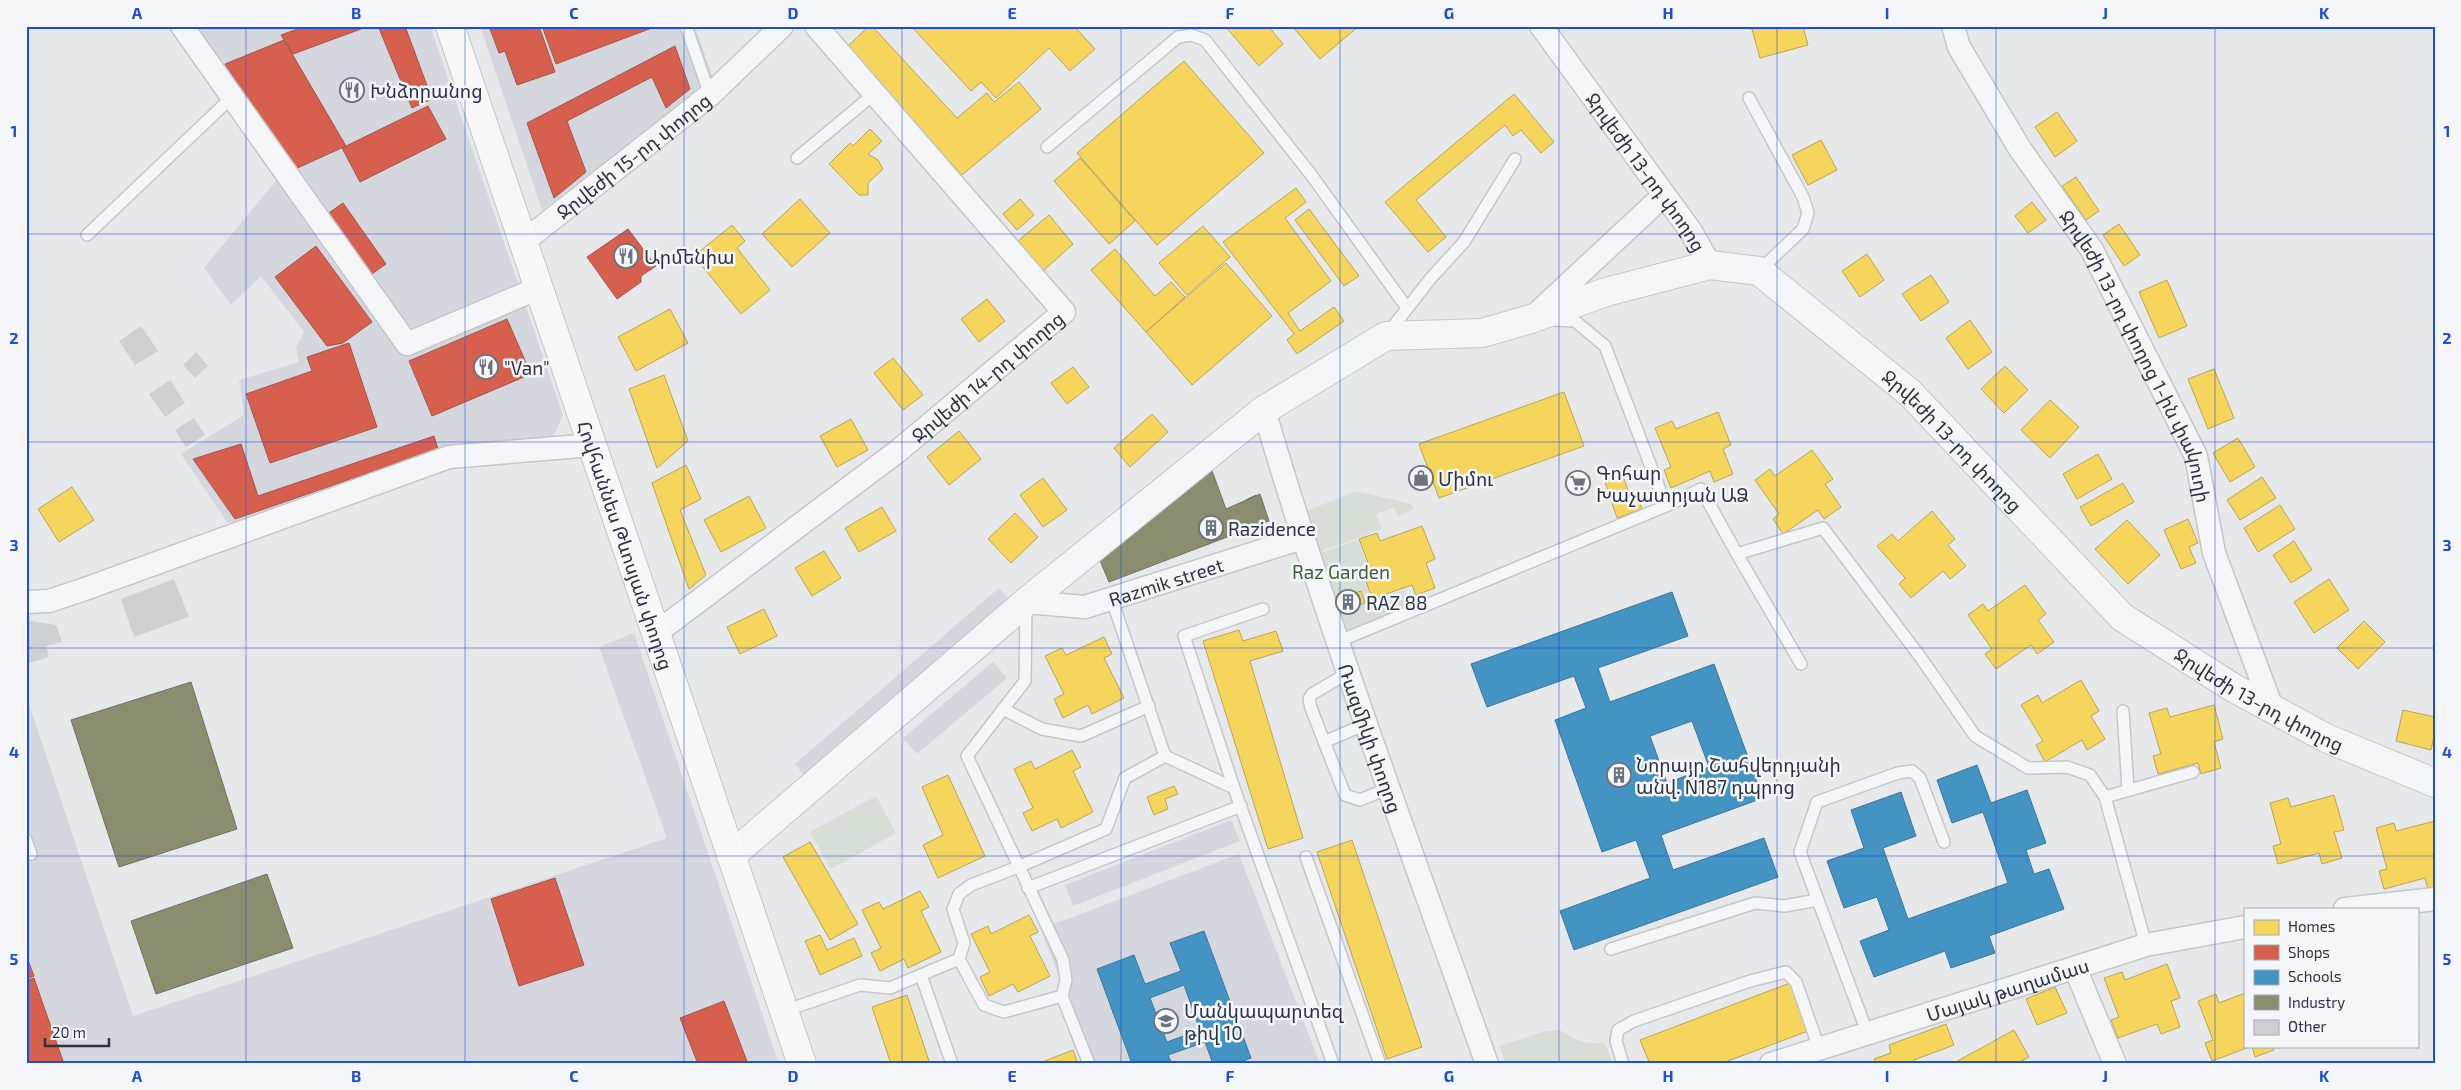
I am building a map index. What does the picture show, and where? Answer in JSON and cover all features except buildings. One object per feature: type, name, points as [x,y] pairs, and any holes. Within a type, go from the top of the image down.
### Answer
[{"type":"main road","name":"Հովհաննես Թևոսյան փողոց","points":[[450,26],[530,236],[791,1009],[818,1064]]},
{"type":"main road","name":"Հովհաննես Թևոսյան փողոց","points":[[468,26],[530,236],[539,288],[592,445],[663,628]]},
{"type":"main road","name":"Հովհաննես Թևոսյան փողոց","points":[[791,1009],[802,1064]]},
{"type":"street","points":[[182,26],[231,98],[408,344],[539,288]]},
{"type":"street","points":[[710,95],[782,26]]},
{"type":"street","name":"Ջրվեժի 14-րդ փողոց","points":[[663,628],[898,451],[1064,312],[816,26]]},
{"type":"street","name":"Ջրվեժի 13-րդ փողոց","points":[[1541,26],[1663,196],[1690,230],[1710,265],[1759,271],[1910,393],[2122,617],[2232,687],[2326,738],[2435,783]]},
{"type":"street","name":"Ջրվեժի 13-րդ փողոց 1-ին փակուղի","points":[[1953,26],[1958,47],[2020,149],[2092,250],[2196,456],[2214,553],[2272,708]]},
{"type":"street","name":"Ջրվեժի 15-րդ փողոց","points":[[530,236],[710,95]]},
{"type":"street","points":[[1530,319],[1663,196]]},
{"type":"street","points":[[737,850],[1026,602],[1264,410],[1386,336],[1482,333],[1530,319],[1606,292],[1710,265]]},
{"type":"street","name":"Ռազմիկի փողոց","points":[[1264,410],[1302,538],[1337,642],[1487,1064]]},
{"type":"street","points":[[26,602],[49,601],[85,589],[450,457],[592,445]]},
{"type":"street","name":"Razmik street","points":[[1026,602],[1085,607],[1112,600],[1302,538]]},
{"type":"street","points":[[2354,908],[2435,899]]},
{"type":"street","name":"Մայակ թաղամաս","points":[[1771,1064],[2146,945],[2244,927]]},
{"type":"street","points":[[2075,968],[2115,1064]]},
{"type":"lane","name":"Ջրվեժի 15-րդ փողոց","points":[[686,26],[710,95]]},
{"type":"lane","points":[[1047,147],[1178,37],[1191,35],[1205,40],[1312,176],[1408,308]]},
{"type":"lane","points":[[797,158],[874,94]]},
{"type":"lane","points":[[87,235],[231,98]]},
{"type":"lane","points":[[1749,98],[1803,197],[1808,213],[1802,229],[1759,271]]},
{"type":"lane","points":[[1386,336],[1431,278],[1464,242],[1515,159]]},
{"type":"lane","points":[[1530,319],[1575,321],[1605,346],[1666,506]]},
{"type":"lane","points":[[1337,642],[1666,506],[1701,489],[1801,664]]},
{"type":"lane","points":[[1737,554],[1823,528],[1921,658],[1975,736],[2028,768],[2068,767],[2090,775],[2106,797],[2146,945]]},
{"type":"lane","points":[[1112,600],[1166,756],[1234,788]]},
{"type":"lane","points":[[1026,602],[1025,681],[967,756],[1018,868],[1063,960],[1066,980],[1062,996],[1089,1064]]},
{"type":"lane","points":[[1262,609],[1184,636],[1234,788],[1333,1064]]},
{"type":"lane","points":[[1348,673],[1312,694],[1309,699],[1324,742],[1345,795],[1360,800],[1389,788]]},
{"type":"lane","points":[[1003,709],[1042,729],[1081,736],[1148,706]]},
{"type":"lane","points":[[2123,711],[2128,789]]},
{"type":"lane","points":[[1324,742],[1366,724]]},
{"type":"lane","points":[[1062,996],[1004,1012],[984,1006],[959,959],[964,943],[953,909],[959,894],[971,885],[1018,868],[1106,829],[1125,778],[1166,756]]},
{"type":"lane","points":[[1867,1032],[1800,852],[1817,802],[1898,773],[1912,772],[1920,778],[1944,842]]},
{"type":"lane","points":[[2106,797],[2128,789],[2193,772]]},
{"type":"lane","points":[[1028,888],[1241,806]]},
{"type":"lane","points":[[26,840],[31,854]]},
{"type":"lane","points":[[1306,857],[1380,1064]]},
{"type":"lane","points":[[1611,949],[1755,903],[1784,906],[1818,900]]},
{"type":"lane","points":[[791,1009],[860,985],[890,988],[959,959]]},
{"type":"lane","points":[[1623,1064],[1616,1041],[1618,1030],[1634,1020],[1750,981],[1786,972],[1796,982],[1819,1048]]},
{"type":"lane","points":[[921,974],[952,1064]]},
{"type":"shaded area","points":[[175,26],[430,26],[563,415],[551,442],[443,454],[235,524],[227,522],[181,454],[244,415],[239,380],[299,362],[296,347],[304,332],[261,276],[231,305],[204,268],[278,178]]},
{"type":"shaded area","points":[[480,26],[695,26],[714,81],[542,210]]},
{"type":"shaded area","points":[[999,588],[1009,600],[805,776],[795,764]]},
{"type":"shaded area","points":[[634,633],[779,1064],[26,1064],[26,695],[133,1016],[667,838],[599,647]]},
{"type":"shaded area","points":[[993,662],[1007,678],[917,754],[903,738]]},
{"type":"shaded area","points":[[1231,820],[1240,841],[1073,906],[1065,885]]},
{"type":"shaded area","points":[[1239,854],[1320,1064],[1092,1064],[1041,929]]},
{"type":"green space","points":[[1356,491],[1411,504],[1414,509],[1398,516],[1394,507],[1376,514],[1382,529],[1310,555],[1297,515]]},
{"type":"green space","name":"Raz Garden","points":[[1358,540],[1372,578],[1365,581],[1372,602],[1405,590],[1411,609],[1338,639],[1310,557]]},
{"type":"green space","points":[[876,796],[896,833],[831,869],[810,832]]},
{"type":"green space","points":[[1559,1030],[1585,1042],[1605,1043],[1613,1064],[1506,1064],[1500,1046],[1542,1032]]},
{"type":"place","name":"Խնձորանոց","points":[[352,90]]},
{"type":"place","name":"Արմենիա","points":[[626,256]]},
{"type":"place","name":"\"Van\"","points":[[486,367]]},
{"type":"place","name":"Միմու","points":[[1421,478]]},
{"type":"place","name":"Գոհար Խաչատրյան ԱՁ","points":[[1578,483]]},
{"type":"place","name":"Razidence","points":[[1211,528]]},
{"type":"place","name":"RAZ 88","points":[[1348,602]]},
{"type":"place","name":"Նորայր Շահվերդյանի անվ. N187 դպրոց","points":[[1619,775]]},
{"type":"place","name":"Մանկապարտեզ թիվ 10","points":[[1166,1021]]}]
